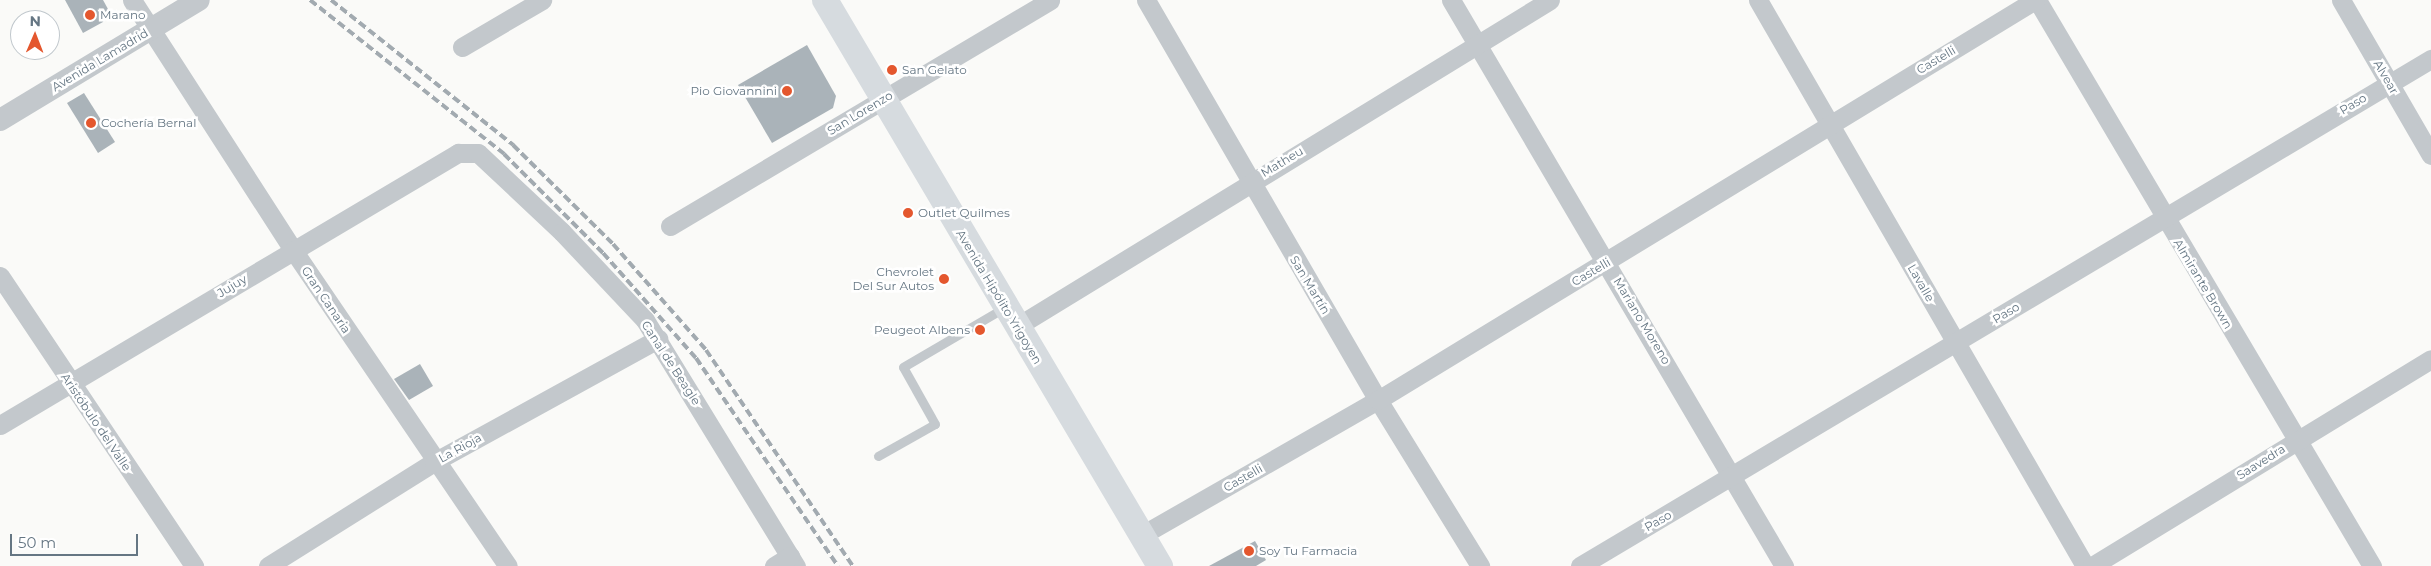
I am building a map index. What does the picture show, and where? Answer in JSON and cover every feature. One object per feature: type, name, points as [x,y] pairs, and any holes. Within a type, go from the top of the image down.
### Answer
[{"type":"main road","name":"Avenida Hipólito Yrigoyen","points":[[825,0],[1010,317],[1160,566]]},
{"type":"street","name":"Gran Canaria","points":[[132,0],[293,250],[434,462],[508,566]]},
{"type":"street","name":"Avenida Lamadrid","points":[[0,120],[199,0]]},
{"type":"street","points":[[462,47],[542,0]]},
{"type":"street","name":"San Lorenzo","points":[[670,226],[1050,0]]},
{"type":"street","name":"San Martín","points":[[1146,0],[1248,181],[1378,400],[1480,566]]},
{"type":"street","name":"Mariano Moreno","points":[[1451,0],[1734,477],[1784,566]]},
{"type":"street","name":"Matheu","points":[[1010,317],[1248,181],[1477,46],[1550,0]]},
{"type":"street","name":"Lavalle","points":[[1758,0],[1955,344],[2085,566]]},
{"type":"street","name":"Castelli","points":[[1142,535],[1378,400],[1607,263],[1829,124],[2036,0]]},
{"type":"street","name":"Almirante Brown","points":[[2036,0],[2163,217],[2298,439],[2372,566]]},
{"type":"street","name":"Alvear","points":[[2341,0],[2431,155]]},
{"type":"street","name":"Paso","points":[[1580,566],[1734,477],[2163,217],[2431,59]]},
{"type":"street","name":"Jujuy","points":[[0,425],[293,250],[467,151]]},
{"type":"street","name":"Canal de Beagle","points":[[467,151],[486,157],[556,225],[658,339],[793,561]]},
{"type":"street","name":"Aristóbulo del Valle","points":[[0,276],[194,566]]},
{"type":"street","name":"La Rioja","points":[[268,566],[434,462],[658,339]]},
{"type":"street","name":"Saavedra","points":[[2092,566],[2431,359]]},
{"type":"street","points":[[774,566],[793,561]]},
{"type":"lane","points":[[878,456],[935,424],[903,367],[1010,317]]},
{"type":"building","name":"Marano","points":[[65,0],[103,0],[108,9],[103,22],[83,33]]},
{"type":"building","name":"Pio Giovannini","points":[[807,45],[836,96],[833,108],[772,143],[738,85]]},
{"type":"building","name":"Cochería Bernal","points":[[84,93],[115,142],[98,153],[67,103]]},
{"type":"building","points":[[420,364],[433,386],[409,400],[394,379]]},
{"type":"building","name":"Soy Tu Farmacia","points":[[1255,541],[1266,560],[1256,566],[1209,566]]},
{"type":"railway","points":[[310,0],[504,154],[603,253],[696,358],[838,566]]},
{"type":"railway","points":[[331,0],[513,145],[613,244],[706,350],[853,566]]},
{"type":"place","name":"Marano","points":[[90,15]]},
{"type":"place","name":"San Gelato","points":[[892,70]]},
{"type":"place","name":"Pio Giovannini","points":[[787,91]]},
{"type":"place","name":"Cochería Bernal","points":[[91,123]]},
{"type":"place","name":"Outlet Quilmes","points":[[908,213]]},
{"type":"place","name":"Chevrolet Del Sur Autos","points":[[944,279]]},
{"type":"place","name":"Peugeot Albens","points":[[980,330]]},
{"type":"place","name":"Soy Tu Farmacia","points":[[1249,551]]}]
